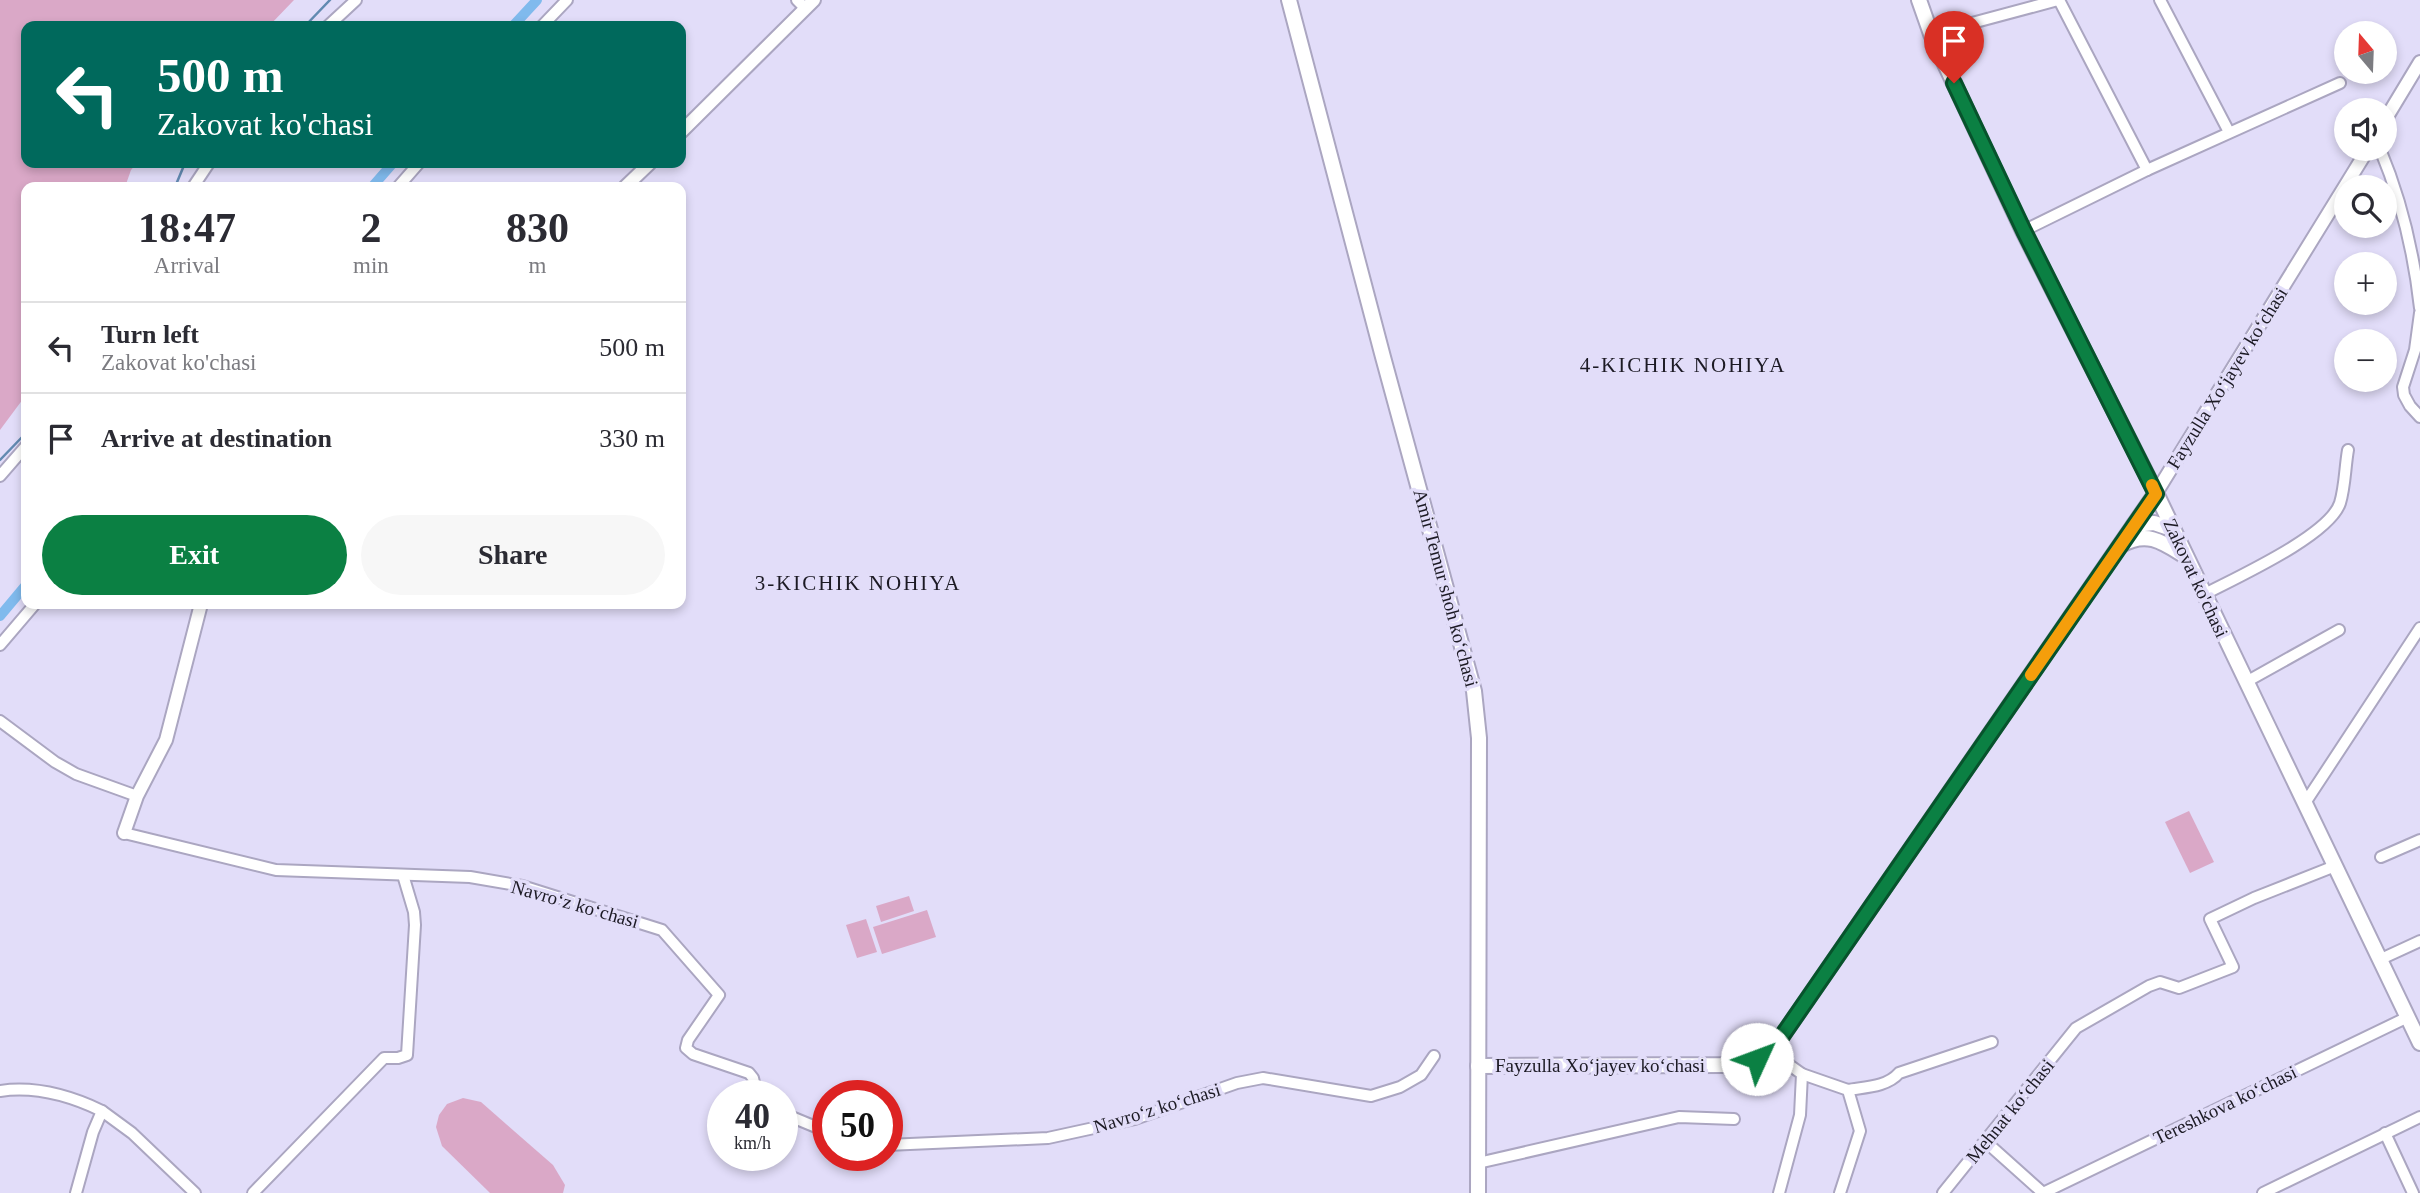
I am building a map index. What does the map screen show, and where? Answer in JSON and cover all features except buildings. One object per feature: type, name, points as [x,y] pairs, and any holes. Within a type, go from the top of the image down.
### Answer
[{"type":"main road","name":"Amir Temur shoh ko‘chasi","points":[[1289,0],[1372,319],[1474,691],[1479,737],[1478,1193]]},
{"type":"main road","name":"Zakovat ko'chasi","points":[[1919,0],[1931,34],[2024,231],[2156,494],[2420,1043]]},
{"type":"main road","name":"Fayzulla Xo‘jayev ko‘chasi","points":[[1478,1066],[1727,1065],[1750,1061],[1771,1052],[2156,494]]},
{"type":"main road","points":[[2134,525],[2154,523],[2172,529]]},
{"type":"main road","points":[[2120,546],[2139,537],[2153,537],[2186,557]]},
{"type":"street","points":[[333,21],[356,0]]},
{"type":"street","points":[[547,21],[567,0]]},
{"type":"street","points":[[1931,34],[2058,0],[2147,170]]},
{"type":"street","points":[[2160,0],[2229,132]]},
{"type":"street","points":[[686,127],[805,3]]},
{"type":"street","points":[[2397,100],[2420,62]]},
{"type":"street","points":[[2024,231],[2147,170],[2338,84]]},
{"type":"street","name":"Fayzulla Xo‘jayev ko‘chasi","points":[[2156,494],[2361,161]]},
{"type":"street","points":[[2384,161],[2395,185],[2416,275],[2420,311],[2415,350],[2403,387],[2410,406],[2420,417]]},
{"type":"street","points":[[402,182],[415,168]]},
{"type":"street","points":[[630,182],[645,168]]},
{"type":"street","points":[[2203,595],[2294,545],[2331,519],[2340,503],[2348,450]]},
{"type":"street","points":[[0,476],[21,452]]},
{"type":"street","points":[[0,645],[31,609]]},
{"type":"street","points":[[124,833],[137,796],[166,740],[200,609]]},
{"type":"street","points":[[2305,803],[2420,628]]},
{"type":"street","points":[[2246,682],[2339,630]]},
{"type":"street","points":[[0,721],[55,762],[76,774],[137,796]]},
{"type":"street","name":"Navro‘z ko‘chasi","points":[[124,833],[276,870],[470,877],[522,886],[662,930],[719,995],[688,1040],[686,1048],[693,1054],[749,1073],[753,1080]]},
{"type":"street","points":[[2381,857],[2420,840]]},
{"type":"street","name":"Mehnat ko‘chasi","points":[[1943,1193],[2076,1028],[2149,986],[2161,982],[2179,988],[2232,967],[2210,919],[2335,866]]},
{"type":"street","points":[[253,1193],[384,1058],[407,1055],[415,925],[403,875]]},
{"type":"street","points":[[2381,959],[2420,941]]},
{"type":"street","name":"Tereshkova ko‘chasi","points":[[2043,1193],[2408,1017]]},
{"type":"street","points":[[1771,1052],[1802,1074],[1848,1090],[1878,1085],[1910,1068],[1992,1042]]},
{"type":"street","name":"Navro‘z ko‘chasi","points":[[903,1144],[1048,1138],[1135,1119],[1237,1083],[1263,1078],[1371,1096],[1400,1087],[1421,1075],[1434,1056]]},
{"type":"street","points":[[1779,1193],[1800,1115],[1802,1074]]},
{"type":"street","points":[[1840,1193],[1860,1131],[1848,1090]]},
{"type":"street","points":[[0,1091],[65,1096],[102,1111],[132,1133],[195,1193]]},
{"type":"street","points":[[76,1193],[93,1132],[102,1111]]},
{"type":"street","points":[[1478,1163],[1679,1117],[1734,1119]]},
{"type":"street","points":[[2263,1193],[2420,1117]]},
{"type":"street","points":[[2385,1133],[2413,1193]]},
{"type":"street","points":[[1986,1142],[2043,1193]]},
{"type":"shaded area","points":[[0,0],[294,0],[274,21],[21,21],[21,168],[133,168],[127,182],[21,182],[21,402],[0,430]]},
{"type":"shaded area","points":[[2189,811],[2214,862],[2190,873],[2165,822]]},
{"type":"shaded area","points":[[909,896],[914,911],[881,922],[876,906]]},
{"type":"shaded area","points":[[927,910],[936,937],[882,954],[873,927]]},
{"type":"shaded area","points":[[866,919],[877,952],[857,958],[846,925]]},
{"type":"shaded area","points":[[463,1098],[481,1102],[553,1165],[565,1185],[563,1193],[490,1193],[442,1146],[436,1127],[439,1115],[447,1104]]},
{"type":"waterway","points":[[310,21],[330,0]]},
{"type":"waterway","points":[[518,21],[537,0]]},
{"type":"waterway","points":[[177,182],[183,168]]},
{"type":"waterway","points":[[376,182],[389,168]]},
{"type":"waterway","points":[[0,460],[21,438]]},
{"type":"waterway","points":[[0,616],[21,591]]},
{"type":"slow traffic","points":[[2031,675],[2156,494],[2152,485]]},
{"type":"district","name":"4-KICHIK NOHIYA","points":[[1683,365]]},
{"type":"district","name":"3-KICHIK NOHIYA","points":[[858,583]]},
{"type":"route","points":[[1757,1059],[1771,1052],[2156,494],[2024,231],[1954,83]]}]
